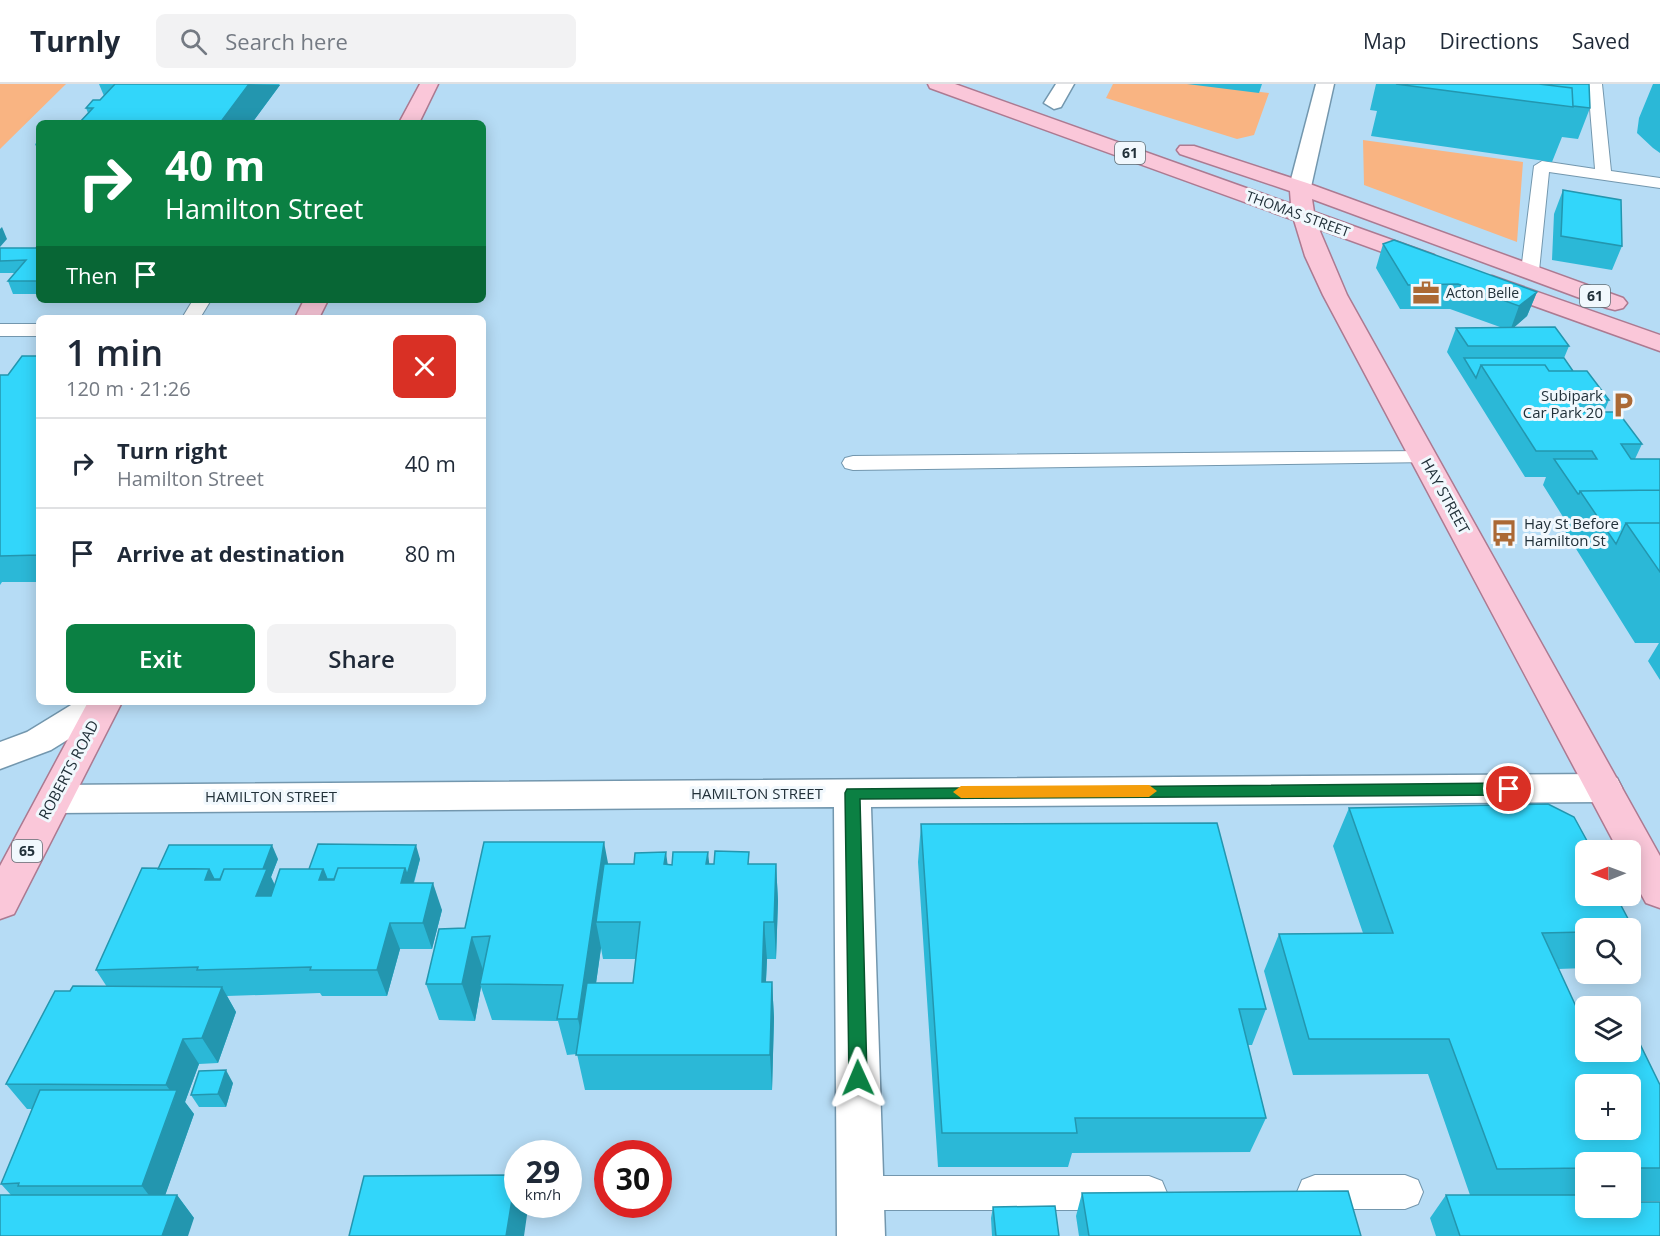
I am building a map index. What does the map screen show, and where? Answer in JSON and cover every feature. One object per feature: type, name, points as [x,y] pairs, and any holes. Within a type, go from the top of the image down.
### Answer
[{"type":"main road","points":[[411,120],[429,84]]},
{"type":"main road","name":"THOMAS STREET","points":[[937,84],[1452,269]]},
{"type":"main road","points":[[1033,96],[1076,111]]},
{"type":"main road","name":"THOMAS STREET","points":[[1173,145],[1299,187],[1660,320]]},
{"type":"main road","name":"HAY STREET","points":[[1299,187],[1302,216],[1312,249],[1330,286],[1660,892]]},
{"type":"main road","name":"61","points":[[1474,277],[1660,343]]},
{"type":"main road","name":"ROBERTS ROAD","points":[[0,903],[102,705]]},
{"type":"street","points":[[1054,103],[1065,84]]},
{"type":"street","name":"HAY STREET","points":[[1299,187],[1325,84]]},
{"type":"street","points":[[0,756],[39,741],[98,705]]},
{"type":"street","name":"HAMILTON STREET","points":[[55,799],[1604,788]]},
{"type":"street","points":[[852,793],[861,1236]]},
{"type":"lane","points":[[1595,84],[1603,174]]},
{"type":"lane","points":[[1530,271],[1542,166],[1660,183]]},
{"type":"lane","points":[[0,330],[36,330]]},
{"type":"lane","points":[[853,463],[1423,456]]},
{"type":"lane","points":[[860,1193],[1177,1192]]},
{"type":"lane","points":[[1285,1192],[1405,1192]]},
{"type":"shaded area","points":[[0,84],[66,84],[0,149]]},
{"type":"shaded area","points":[[1113,84],[1193,84],[1269,93],[1254,135],[1237,139],[1106,98]]},
{"type":"shaded area","points":[[1363,140],[1523,162],[1517,242],[1364,185]]},
{"type":"building","points":[[115,84],[249,84],[222,120],[82,120],[93,108],[86,108],[93,100],[100,100]]},
{"type":"building","points":[[1396,84],[1539,84],[1572,88],[1573,107]]},
{"type":"building","points":[[1539,84],[1589,84],[1590,108],[1573,106],[1572,88]]},
{"type":"building","points":[[1563,190],[1621,200],[1622,246],[1561,236]]},
{"type":"building","points":[[1394,240],[1537,292],[1519,306],[1458,284],[1408,285],[1383,244]]},
{"type":"building","points":[[0,248],[36,248],[36,281],[8,281],[26,260],[0,261]]},
{"type":"building","points":[[1555,327],[1569,346],[1468,346],[1456,328]]},
{"type":"building","points":[[22,356],[36,356],[36,555],[0,556],[0,375],[8,375]]},
{"type":"building","points":[[1464,358],[1564,358],[1573,371],[1549,371],[1545,365],[1481,365],[1476,378]]},
{"type":"building","points":[[1481,365],[1545,365],[1549,371],[1587,371],[1609,400],[1570,400],[1579,412],[1618,412],[1642,444],[1621,444],[1631,459],[1660,459],[1660,490],[1580,491],[1578,494],[1554,459],[1597,459],[1592,451],[1536,451]]},
{"type":"building","points":[[1660,490],[1660,523],[1626,523],[1616,544],[1580,491]]},
{"type":"building","points":[[1626,523],[1660,523],[1660,572]]},
{"type":"building","points":[[1548,804],[1574,817],[1587,840],[1575,840],[1575,906],[1621,906],[1628,918],[1575,918],[1575,932],[1542,933],[1575,1004],[1575,1062],[1641,1062],[1641,1046],[1660,1085],[1660,1168],[1641,1168],[1641,1152],[1575,1152],[1575,1168],[1497,1169],[1449,1039],[1309,1039],[1279,934],[1393,933],[1349,808]]},
{"type":"building","points":[[1217,823],[1266,1009],[1239,1009],[1266,1118],[1075,1118],[1077,1133],[942,1133],[921,824]]},
{"type":"building","points":[[484,842],[604,842],[578,1019],[557,1019],[563,985],[480,984],[490,936],[472,937],[462,984],[426,984],[439,929],[465,928]]},
{"type":"building","points":[[318,844],[416,845],[407,875],[405,868],[338,868],[334,879],[327,879],[323,869],[309,869]]},
{"type":"building","points":[[169,845],[272,845],[263,869],[224,869],[220,879],[214,879],[209,869],[158,869]]},
{"type":"building","points":[[715,851],[749,852],[748,864],[776,864],[774,922],[764,922],[762,982],[772,982],[770,1055],[576,1055],[587,983],[633,983],[640,922],[596,922],[604,864],[634,864],[635,853],[666,852],[664,864],[672,865],[673,852],[708,852],[706,864],[714,864]]},
{"type":"building","points":[[142,868],[209,869],[205,880],[220,880],[224,869],[267,869],[256,896],[271,896],[280,869],[323,869],[319,880],[334,880],[338,868],[405,868],[401,883],[433,883],[423,923],[390,923],[377,970],[310,970],[311,967],[197,970],[198,967],[96,970]]},
{"type":"building","points":[[73,986],[222,987],[202,1038],[183,1039],[166,1085],[6,1084],[55,991],[70,991]]},
{"type":"building","points":[[226,1070],[218,1094],[191,1095],[199,1071]]},
{"type":"building","points":[[40,1090],[177,1090],[142,1186],[1,1184]]},
{"type":"building","points":[[504,1175],[504,1218],[509,1218],[506,1236],[349,1236],[364,1176]]},
{"type":"building","points":[[1348,1191],[1361,1236],[1089,1236],[1082,1193]]},
{"type":"building","points":[[0,1195],[177,1195],[162,1236],[0,1236]]},
{"type":"building","points":[[1446,1195],[1575,1195],[1575,1218],[1641,1218],[1641,1202],[1660,1202],[1660,1236],[1460,1236]]},
{"type":"building","points":[[1055,1206],[1059,1236],[996,1236],[993,1207]]},
{"type":"slow traffic","points":[[961,792],[1149,791]]},
{"type":"place","name":"Acton Belle","points":[[1426,293]]},
{"type":"place","name":"Subipark Car Park 20","points":[[1623,405]]},
{"type":"place","name":"Hay St Before Hamilton St","points":[[1504,533]]},
{"type":"route","points":[[858,1078],[852,793],[1509,789]]}]
